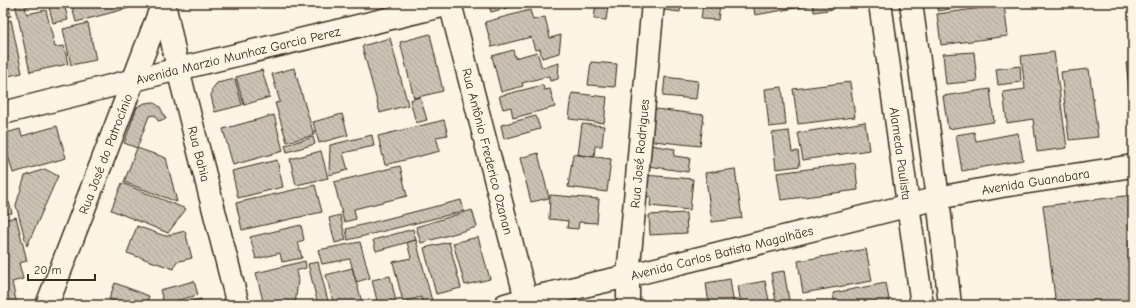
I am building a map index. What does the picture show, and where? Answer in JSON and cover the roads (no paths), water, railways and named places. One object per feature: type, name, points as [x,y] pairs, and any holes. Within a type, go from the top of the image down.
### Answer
[{"type":"street","name":"Rua Bahia","points":[[163,3],[178,69],[238,305]]},
{"type":"street","name":"Rua José do Patrocínio","points":[[47,305],[163,3]]},
{"type":"street","name":"Rua José Rodrigues","points":[[628,305],[628,276],[653,3]]},
{"type":"street","name":"Alameda Paulista","points":[[880,3],[922,305]]},
{"type":"street","points":[[911,3],[938,198],[950,305]]},
{"type":"street","name":"Avenida Marzio Munhoz Garcia Perez","points":[[3,113],[178,69],[450,4]]},
{"type":"street","name":"Rua Antônio Frederico Ozanan","points":[[450,4],[526,299]]},
{"type":"street","name":"Avenida Guanabara","points":[[938,198],[1002,186],[1133,166]]},
{"type":"street","name":"Avenida Carlos Batista Magalhães","points":[[505,305],[628,276],[938,198]]}]
